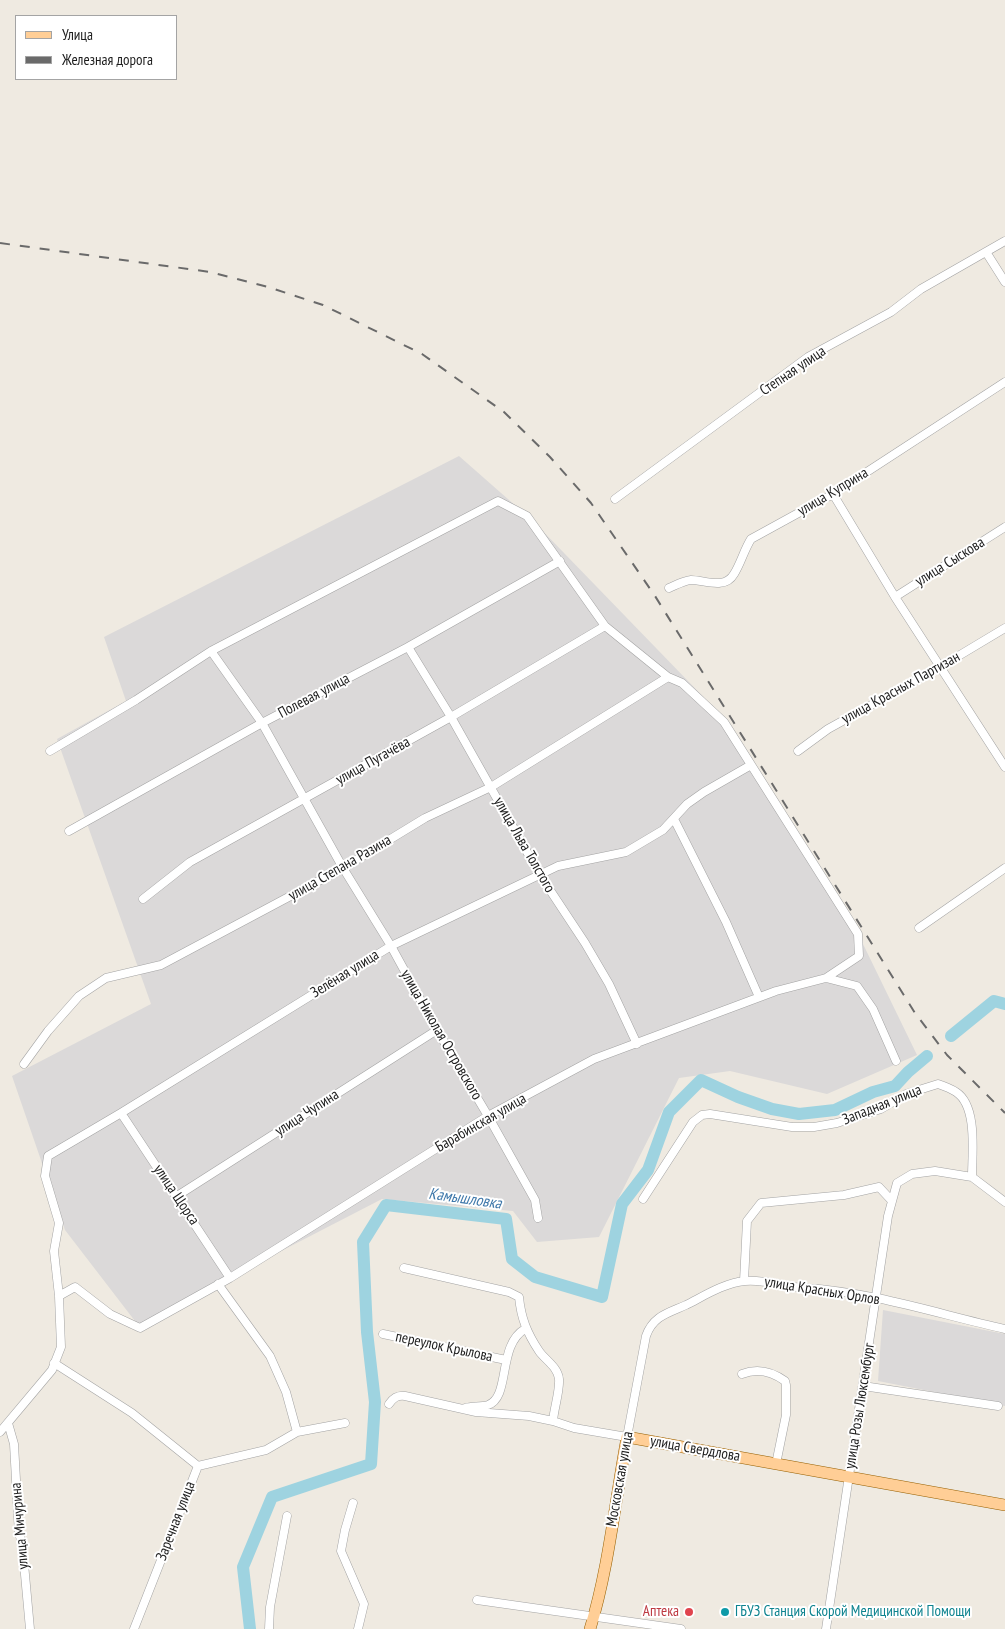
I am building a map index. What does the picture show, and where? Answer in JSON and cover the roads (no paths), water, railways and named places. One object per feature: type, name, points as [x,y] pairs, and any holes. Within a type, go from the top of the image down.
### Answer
[{"type":"main road","name":"улица Свердлова","points":[[627,1437],[1005,1506]]},
{"type":"main road","name":"Московская улица","points":[[590,1629],[606,1562],[627,1437]]},
{"type":"street","name":"Степная улица","points":[[615,499],[808,357],[891,312],[921,289],[1005,240]]},
{"type":"street","points":[[986,252],[1005,282]]},
{"type":"street","name":"улица Куприна","points":[[669,588],[681,582],[691,580],[715,583],[725,582],[734,576],[744,550],[751,539],[833,494],[1005,382]]},
{"type":"street","points":[[833,494],[895,596],[1005,767]]},
{"type":"street","points":[[50,752],[211,652],[498,501],[527,516],[605,626],[668,677],[682,684],[724,722],[858,934],[859,956],[826,978]]},
{"type":"street","name":"улица Сыскова","points":[[895,596],[1005,527]]},
{"type":"street","name":"Полевая улица","points":[[69,831],[262,723],[408,647],[560,561]]},
{"type":"street","name":"улица Пугачёва","points":[[144,898],[190,862],[451,717],[605,626]]},
{"type":"street","name":"улица Красных Партизан","points":[[798,751],[828,729],[940,667],[1005,628]]},
{"type":"street","name":"улица Льва Толстого","points":[[408,647],[451,717],[540,875],[610,984],[637,1044]]},
{"type":"street","name":"улица Николая Островского","points":[[211,652],[262,723],[343,868],[391,946],[535,1200],[538,1218]]},
{"type":"street","name":"улица Степана Разина","points":[[24,1064],[48,1031],[79,996],[106,978],[161,965],[343,868],[425,818],[491,787],[668,677]]},
{"type":"street","name":"Зелёная улица","points":[[59,1296],[54,1251],[59,1223],[45,1176],[48,1156],[391,946],[558,866],[626,852],[663,830],[687,804],[704,792],[751,765]]},
{"type":"street","points":[[674,819],[726,922],[759,997]]},
{"type":"street","points":[[918,928],[1005,868]]},
{"type":"street","name":"Барабинская улица","points":[[59,1296],[75,1287],[110,1314],[140,1328],[230,1278],[488,1116],[594,1059],[776,990],[826,978],[857,986],[873,1009],[896,1061]]},
{"type":"street","name":"улица Чупина","points":[[177,1196],[437,1030]]},
{"type":"street","name":"Западная улица","points":[[643,1199],[693,1122],[702,1115],[710,1114],[792,1127],[814,1127],[837,1123],[881,1109],[906,1094],[938,1084],[957,1093],[967,1107],[973,1125],[972,1177]]},
{"type":"street","name":"улица Щорса","points":[[121,1113],[230,1278]]},
{"type":"street","name":"улица Розы Люксембург","points":[[826,1629],[888,1216],[897,1183],[912,1174],[935,1171],[972,1177]]},
{"type":"street","points":[[972,1177],[1005,1202]]},
{"type":"street","points":[[744,1281],[747,1220],[761,1203],[844,1196],[879,1188],[892,1201]]},
{"type":"street","points":[[404,1268],[514,1294],[519,1297],[525,1329],[540,1352],[557,1372],[559,1380],[553,1421]]},
{"type":"street","name":"улица Красных Орлов","points":[[649,1328],[660,1317],[728,1285],[744,1281],[766,1281],[804,1288],[818,1288],[913,1306],[1005,1328]]},
{"type":"street","points":[[218,1284],[270,1356],[286,1392],[297,1432]]},
{"type":"street","points":[[0,1432],[52,1370],[61,1347],[59,1296]]},
{"type":"street","name":"Московская улица","points":[[627,1437],[649,1328]]},
{"type":"street","points":[[463,1409],[488,1405],[498,1397],[506,1360],[513,1339],[525,1329]]},
{"type":"street","name":"переулок Крылова","points":[[383,1334],[506,1360]]},
{"type":"street","name":"Заречная улица","points":[[54,1363],[132,1413],[198,1466],[134,1629]]},
{"type":"street","points":[[742,1374],[758,1370],[770,1372],[785,1381],[786,1415],[776,1464]]},
{"type":"street","points":[[863,1386],[998,1406]]},
{"type":"street","name":"улица Свердлова","points":[[389,1404],[399,1395],[491,1414],[529,1416],[574,1428],[627,1437]]},
{"type":"street","name":"улица Мичурина","points":[[8,1423],[14,1444],[19,1534],[22,1542],[30,1629]]},
{"type":"street","points":[[198,1466],[266,1450],[297,1432],[345,1424]]},
{"type":"street","points":[[353,1503],[341,1551],[364,1604],[358,1629]]},
{"type":"street","points":[[269,1629],[270,1607],[287,1516]]},
{"type":"street","points":[[477,1600],[681,1629]]},
{"type":"waterway","name":"Камышловка","points":[[951,1036],[994,1001],[1005,1004]]},
{"type":"waterway","name":"Камышловка","points":[[250,1629],[243,1567],[272,1497],[371,1464],[375,1402],[367,1332],[363,1242],[386,1205],[506,1219],[512,1259],[535,1277],[602,1297],[622,1204],[648,1170],[669,1112],[701,1080],[738,1097],[772,1109],[799,1114],[835,1110],[873,1092],[895,1086],[927,1056]]},
{"type":"railway","points":[[0,243],[210,272],[268,287],[323,305],[422,354],[504,412],[550,457],[591,503],[655,596],[915,1013],[947,1055],[1005,1113]]},
{"type":"place","name":"Аптека","points":[[689,1612]]},
{"type":"place","name":"ГБУЗ Станция Скорой Медицинской Помощи","points":[[725,1612]]}]
